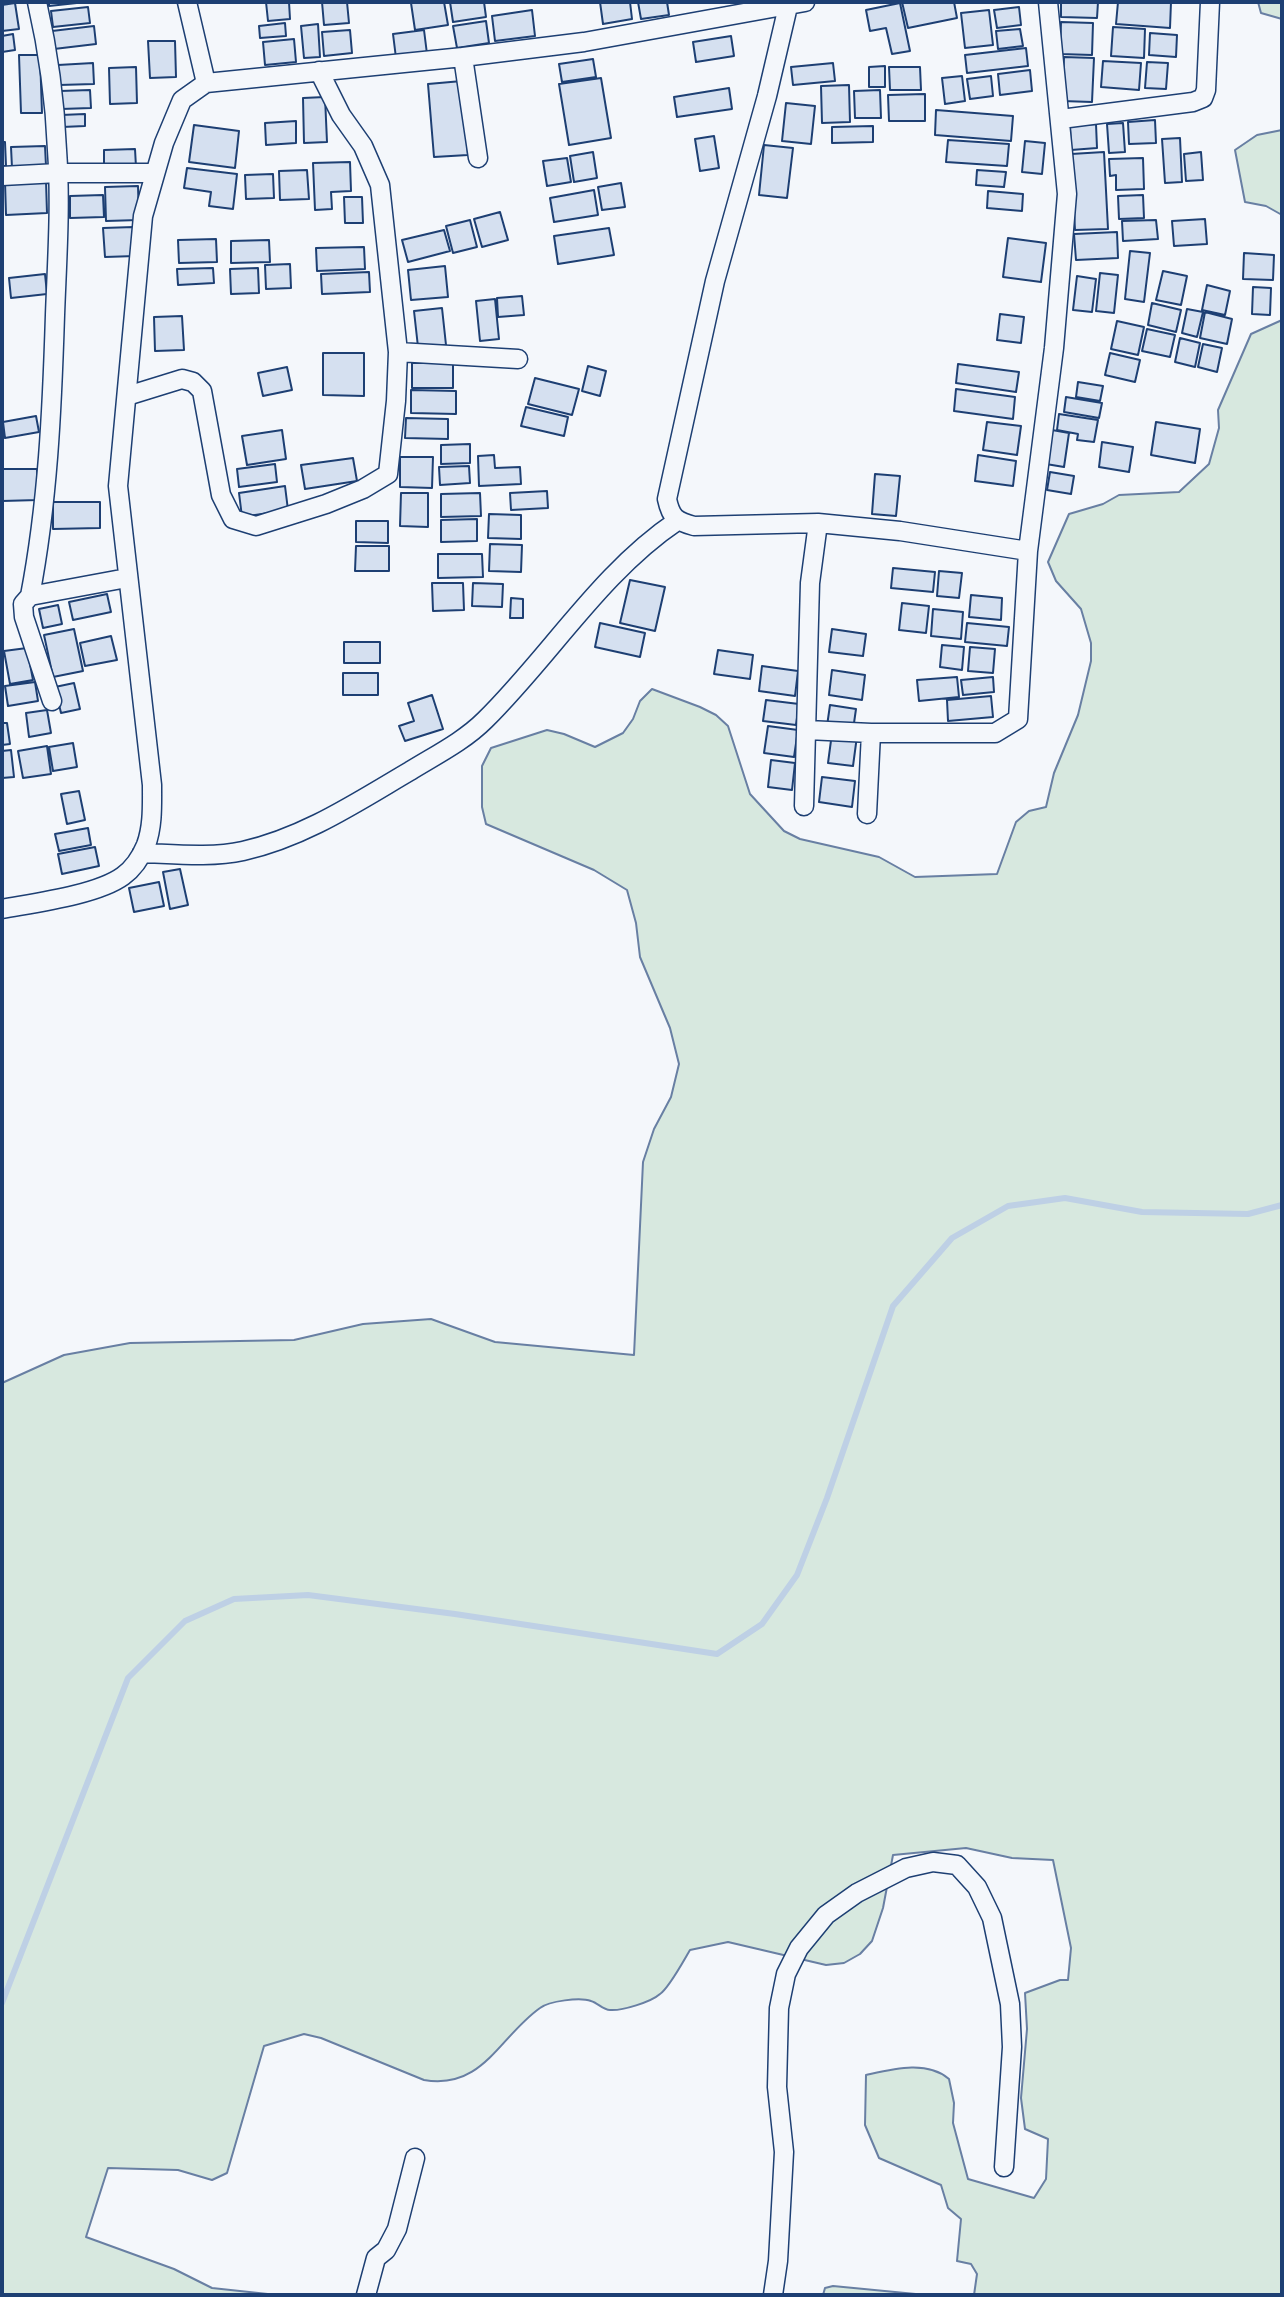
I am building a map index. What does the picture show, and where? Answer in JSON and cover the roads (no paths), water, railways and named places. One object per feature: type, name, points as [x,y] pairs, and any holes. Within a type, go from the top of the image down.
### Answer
[{"type":"street","points":[[37,2],[46,41],[58,173],[52,406],[46,501],[30,596],[23,604],[24,617],[52,701]]},
{"type":"street","points":[[187,2],[206,83]]},
{"type":"street","points":[[807,730],[995,733],[1018,719],[1028,551],[1054,348],[1067,194],[1048,2]]},
{"type":"street","points":[[1061,119],[1193,102],[1203,98],[1206,90],[1210,2]]},
{"type":"street","points":[[2,909],[93,890],[122,876],[142,853],[151,826],[152,785],[118,486],[144,216],[163,143],[182,100],[206,83],[584,42],[794,3],[715,281],[667,499],[669,509],[677,521],[694,526],[818,523],[900,531],[1028,551]]},
{"type":"street","points":[[463,57],[478,158]]},
{"type":"street","points":[[127,396],[182,379],[193,382],[202,391],[221,495],[233,519],[256,526],[326,504],[363,489],[388,474],[398,352],[380,185],[363,146],[341,115],[318,71]]},
{"type":"street","points":[[2,176],[155,173]]},
{"type":"street","points":[[398,352],[518,359]]},
{"type":"street","points":[[142,853],[192,855],[241,852],[288,837],[329,819],[442,752],[485,721],[618,570],[652,538],[677,521]]},
{"type":"street","points":[[804,806],[810,583],[818,523]]},
{"type":"street","points":[[30,596],[127,578]]},
{"type":"street","points":[[867,814],[872,733]]},
{"type":"street","points":[[773,2295],[779,2261],[785,2152],[777,2087],[779,2008],[786,1974],[799,1948],[826,1915],[857,1893],[906,1868],[933,1862],[957,1865],[977,1887],[992,1918],[1010,2004],[1012,2047],[1004,2167]]},
{"type":"street","points":[[366,2295],[376,2258],[386,2250],[397,2229],[415,2158]]},
{"type":"waterway","points":[[2,2003],[128,1678],[185,1621],[234,1599],[308,1595],[455,1614],[717,1654],[762,1624],[797,1575],[827,1498],[893,1306],[952,1238],[1008,1206],[1065,1198],[1142,1212],[1248,1214],[1282,1205]]}]
